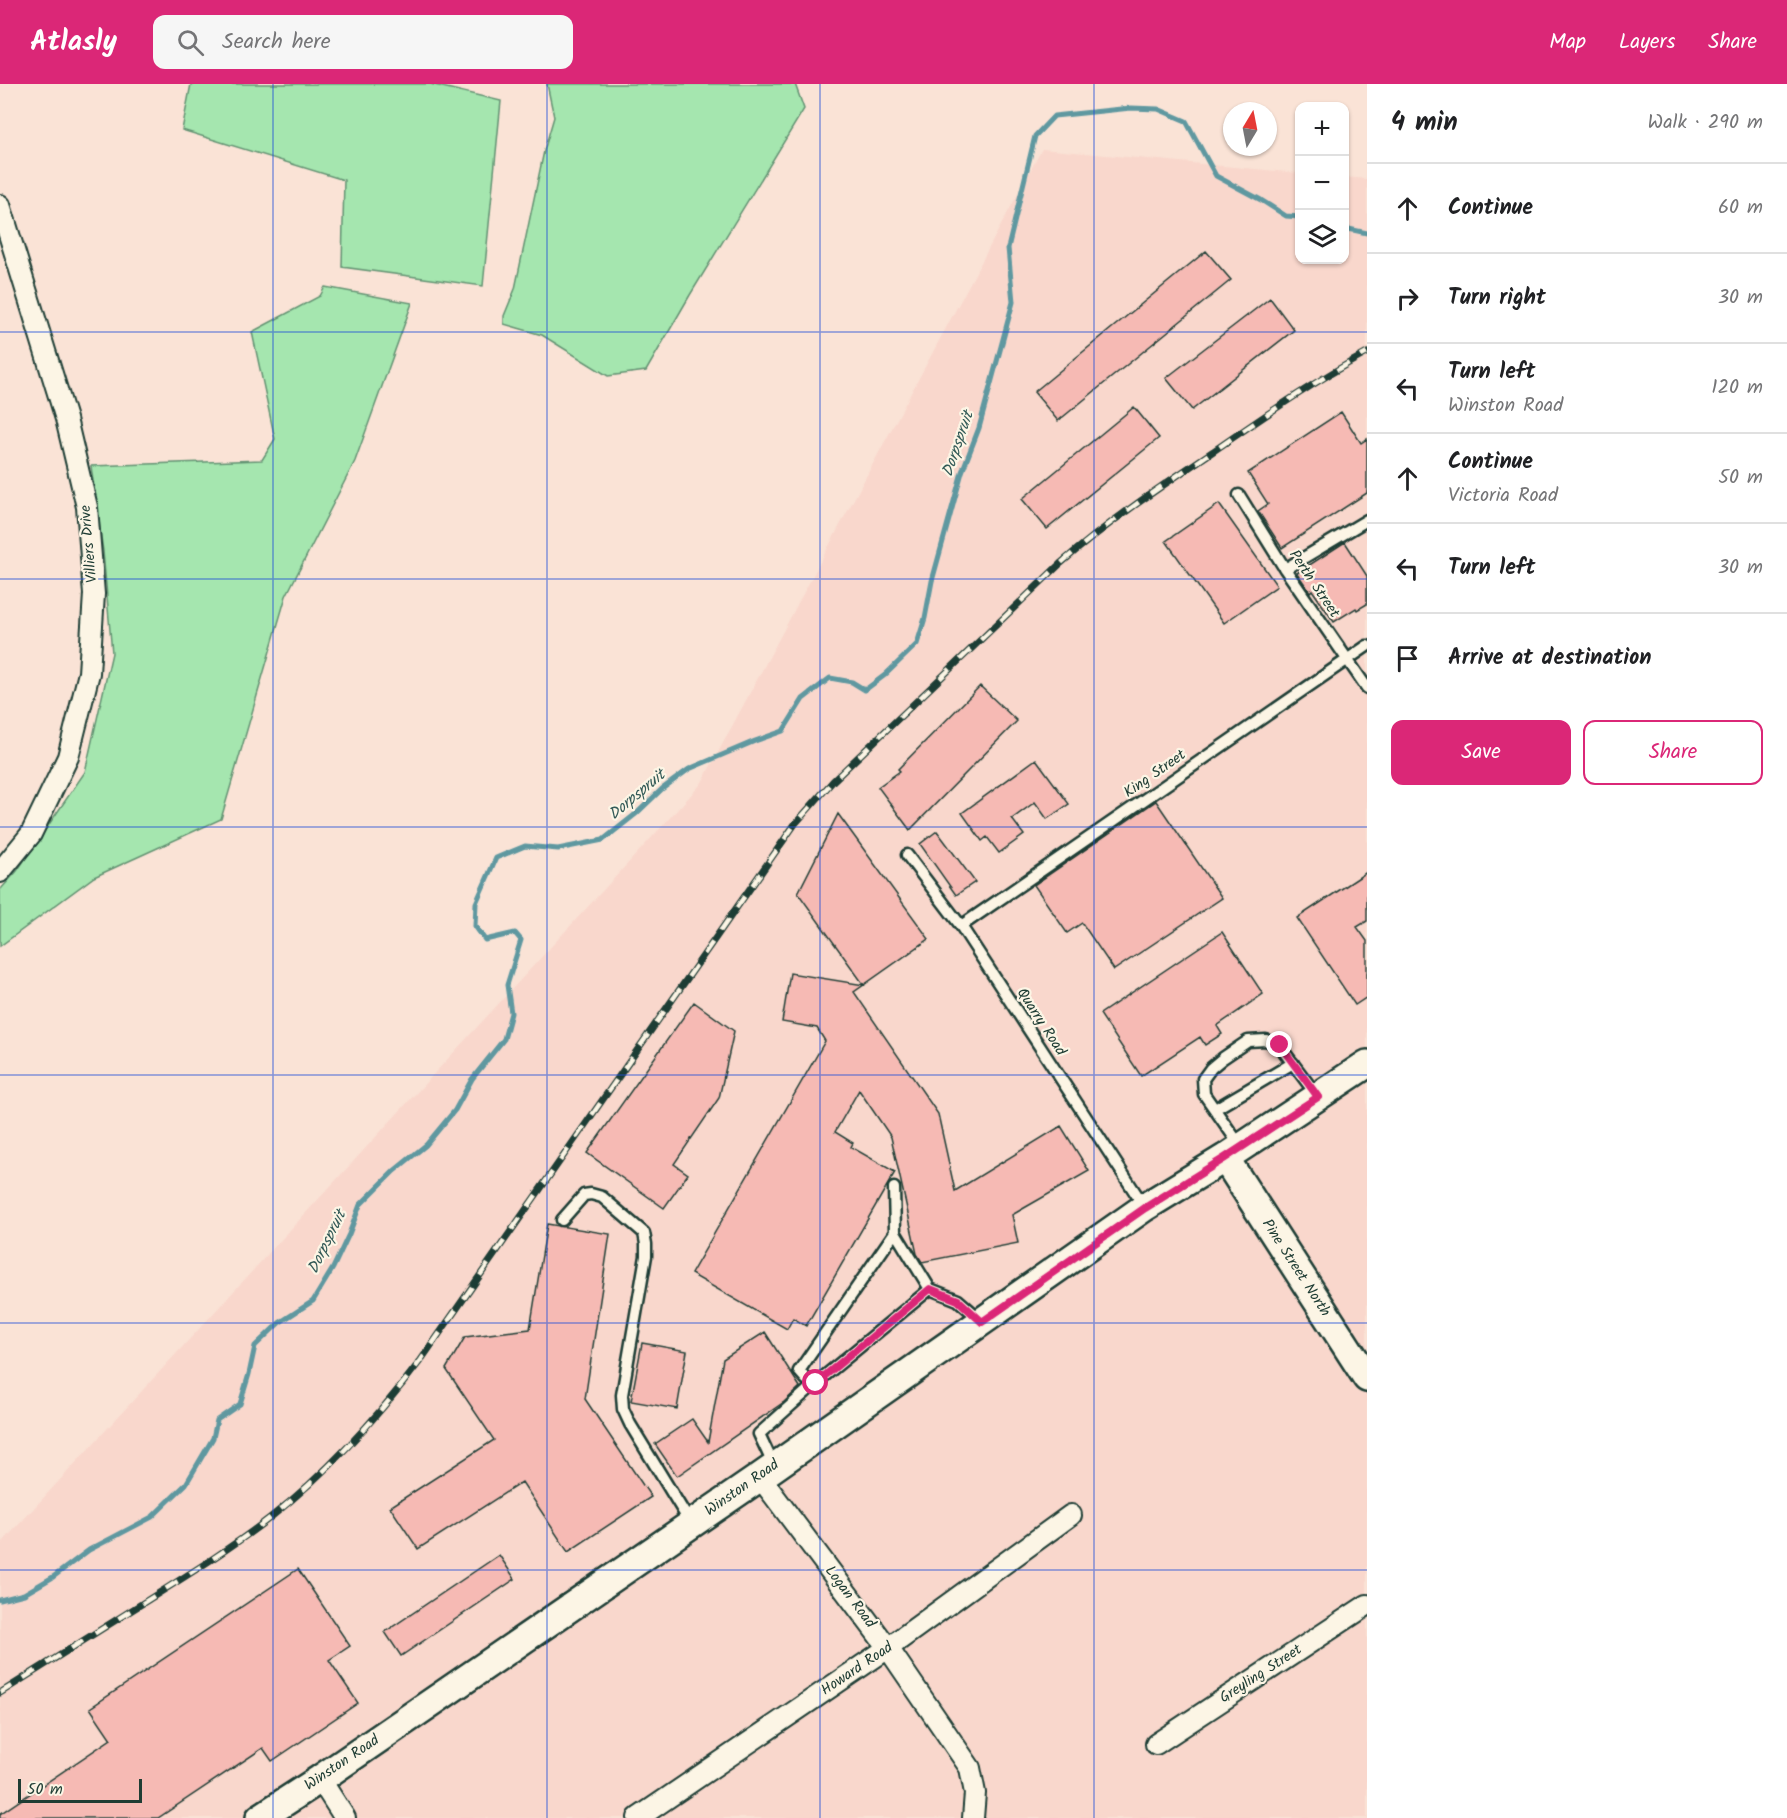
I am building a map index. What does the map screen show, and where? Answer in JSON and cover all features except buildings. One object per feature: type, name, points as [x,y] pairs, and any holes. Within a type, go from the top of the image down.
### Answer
[{"type":"street","name":"Villiers Drive","points":[[0,205],[66,419],[87,507],[94,594],[89,673],[68,757],[31,834],[0,872]]},
{"type":"street","name":"Winston Road","points":[[260,1818],[691,1524],[1145,1208],[1367,1064]]},
{"type":"street","name":"Pine Street North","points":[[1233,1152],[1367,1378]]},
{"type":"street","name":"Logan Road","points":[[767,1471],[970,1768],[975,1793],[973,1818]]},
{"type":"street","name":"Howard Road","points":[[638,1818],[888,1648],[1071,1515]]},
{"type":"street","name":"Greyling Street","points":[[1155,1744],[1367,1605]]},
{"type":"street","points":[[320,1779],[345,1818]]},
{"type":"lane","name":"Perth Street","points":[[1239,495],[1285,569],[1367,688]]},
{"type":"lane","points":[[1285,569],[1367,520]]},
{"type":"lane","name":"King Street","points":[[961,926],[1367,646]]},
{"type":"lane","name":"Quarry Road","points":[[908,855],[961,926],[1145,1208]]},
{"type":"lane","points":[[1233,1152],[1215,1108],[1204,1094],[1203,1079],[1222,1058],[1248,1041],[1266,1040],[1280,1045],[1318,1097]]},
{"type":"lane","points":[[1215,1108],[1293,1064]]},
{"type":"lane","points":[[894,1188],[895,1232],[930,1289],[958,1300],[982,1322]]},
{"type":"lane","points":[[562,1220],[584,1195],[591,1194],[602,1197],[644,1233],[646,1256],[622,1395],[623,1409],[691,1524]]},
{"type":"lane","points":[[816,1383],[806,1379],[799,1371],[895,1232]]},
{"type":"lane","points":[[767,1471],[759,1434],[816,1383],[930,1289]]},
{"type":"shaded area","points":[[1042,149],[1295,173],[1295,264],[1349,264],[1349,177],[1367,179],[1367,1818],[0,1818],[0,1545],[701,784]]},
{"type":"green space","points":[[191,84],[430,84],[501,101],[483,286],[342,267],[344,180],[182,130]]},
{"type":"green space","points":[[547,84],[795,84],[804,109],[646,371],[608,376],[542,335],[504,324],[504,316],[515,289],[544,151],[554,117]]},
{"type":"green space","points":[[325,287],[412,303],[355,461],[286,596],[221,819],[94,877],[0,946],[0,890],[17,871],[85,772],[112,653],[103,551],[91,466],[262,460],[275,439],[252,332],[320,296]]},
{"type":"waterway","name":"Dorpspruit","points":[[0,1600],[24,1594],[53,1577],[89,1550],[152,1517],[186,1484],[213,1438],[217,1420],[240,1404],[255,1346],[279,1323],[313,1301],[333,1268],[360,1205],[394,1171],[426,1145],[455,1110],[472,1079],[504,1039],[511,1013],[507,985],[521,940],[515,933],[485,940],[475,926],[476,903],[496,858],[525,846],[558,849],[603,840],[689,769],[783,731],[803,699],[830,678],[852,682],[865,690],[885,675],[917,644],[962,472],[979,428],[1013,302],[1008,248],[1035,136],[1054,116],[1131,108],[1158,109],[1186,121],[1216,176],[1286,216],[1295,217]]},
{"type":"waterway","name":"Dorpspruit","points":[[1349,229],[1367,233]]},
{"type":"railway","points":[[0,1693],[192,1572],[255,1529],[312,1482],[369,1423],[421,1360],[795,824],[833,781],[1060,564],[1097,534],[1269,413],[1367,353]]},
{"type":"route","points":[[816,1383],[930,1289],[958,1300],[982,1322],[1145,1208],[1318,1097],[1280,1045]]}]
